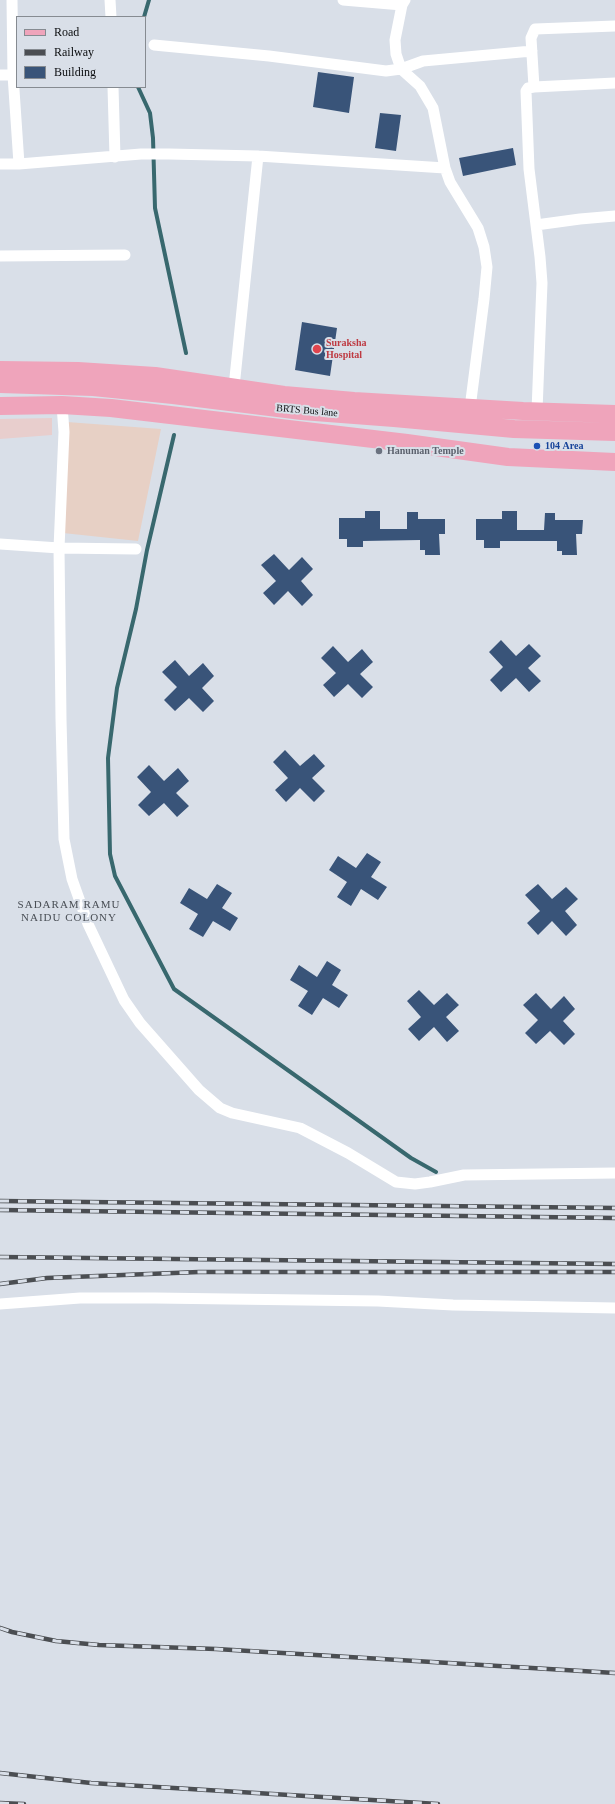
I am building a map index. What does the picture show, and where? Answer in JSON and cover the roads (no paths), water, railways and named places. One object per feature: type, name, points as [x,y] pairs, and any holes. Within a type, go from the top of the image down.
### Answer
[{"type":"main road","points":[[0,370],[78,371],[155,376],[284,395],[354,401],[470,408],[615,414]]},
{"type":"main road","name":"BRTS Bus lane","points":[[0,384],[93,387],[302,411],[514,429],[615,432]]},
{"type":"main road","points":[[0,406],[62,405],[169,414],[407,442],[508,457],[615,462]]},
{"type":"street","points":[[12,0],[13,75],[19,164]]},
{"type":"street","points":[[110,0],[111,16]]},
{"type":"street","points":[[343,0],[404,3],[395,40],[396,54],[401,69],[420,86],[429,99],[433,108],[445,168],[450,182],[478,228],[484,247],[487,267],[470,408]]},
{"type":"street","points":[[534,87],[531,38],[535,29],[615,26]]},
{"type":"street","points":[[154,45],[269,56],[386,71],[401,69],[424,61],[532,51]]},
{"type":"street","points":[[0,75],[13,75]]},
{"type":"street","points":[[537,411],[542,283],[529,169],[525,97],[528,88],[534,87],[615,83]]},
{"type":"street","points":[[113,88],[115,157]]},
{"type":"street","points":[[0,164],[19,164],[141,154],[169,154],[258,156],[445,168]]},
{"type":"street","points":[[234,388],[258,156]]},
{"type":"street","points":[[536,225],[615,216]]},
{"type":"street","points":[[0,256],[126,256]]},
{"type":"street","points":[[62,405],[64,432],[59,548],[64,839],[72,879],[88,924],[124,1000],[140,1023],[199,1090],[220,1108],[232,1113],[300,1128],[348,1153],[396,1182],[423,1183],[464,1175],[615,1173]]},
{"type":"street","points":[[0,544],[59,548],[136,549]]},
{"type":"street","points":[[0,1304],[80,1298],[155,1298],[378,1301],[453,1305],[615,1308]]},
{"type":"waterway","points":[[144,16],[149,0]]},
{"type":"waterway","points":[[138,88],[150,113],[153,138],[155,208],[186,353]]},
{"type":"waterway","points":[[174,435],[117,688],[108,758],[110,854],[115,876],[174,989],[411,1158],[436,1172]]},
{"type":"railway","points":[[0,1201],[615,1208]]},
{"type":"railway","points":[[0,1210],[615,1218]]},
{"type":"railway","points":[[0,1257],[615,1264]]},
{"type":"railway","points":[[0,1284],[47,1278],[199,1272],[615,1272]]},
{"type":"railway","points":[[0,1628],[56,1641],[99,1645],[216,1649],[615,1673]]},
{"type":"railway","points":[[0,1773],[91,1783],[438,1804]]},
{"type":"railway","points":[[0,1803],[24,1804]]},
{"type":"place","name":"Suraksha Hospital","points":[[317,349]]},
{"type":"place","name":"104 Area","points":[[537,446]]},
{"type":"place","name":"Hanuman Temple","points":[[379,451]]},
{"type":"district","name":"SADARAM RAMU NAIDU COLONY","points":[[69,911]]}]
